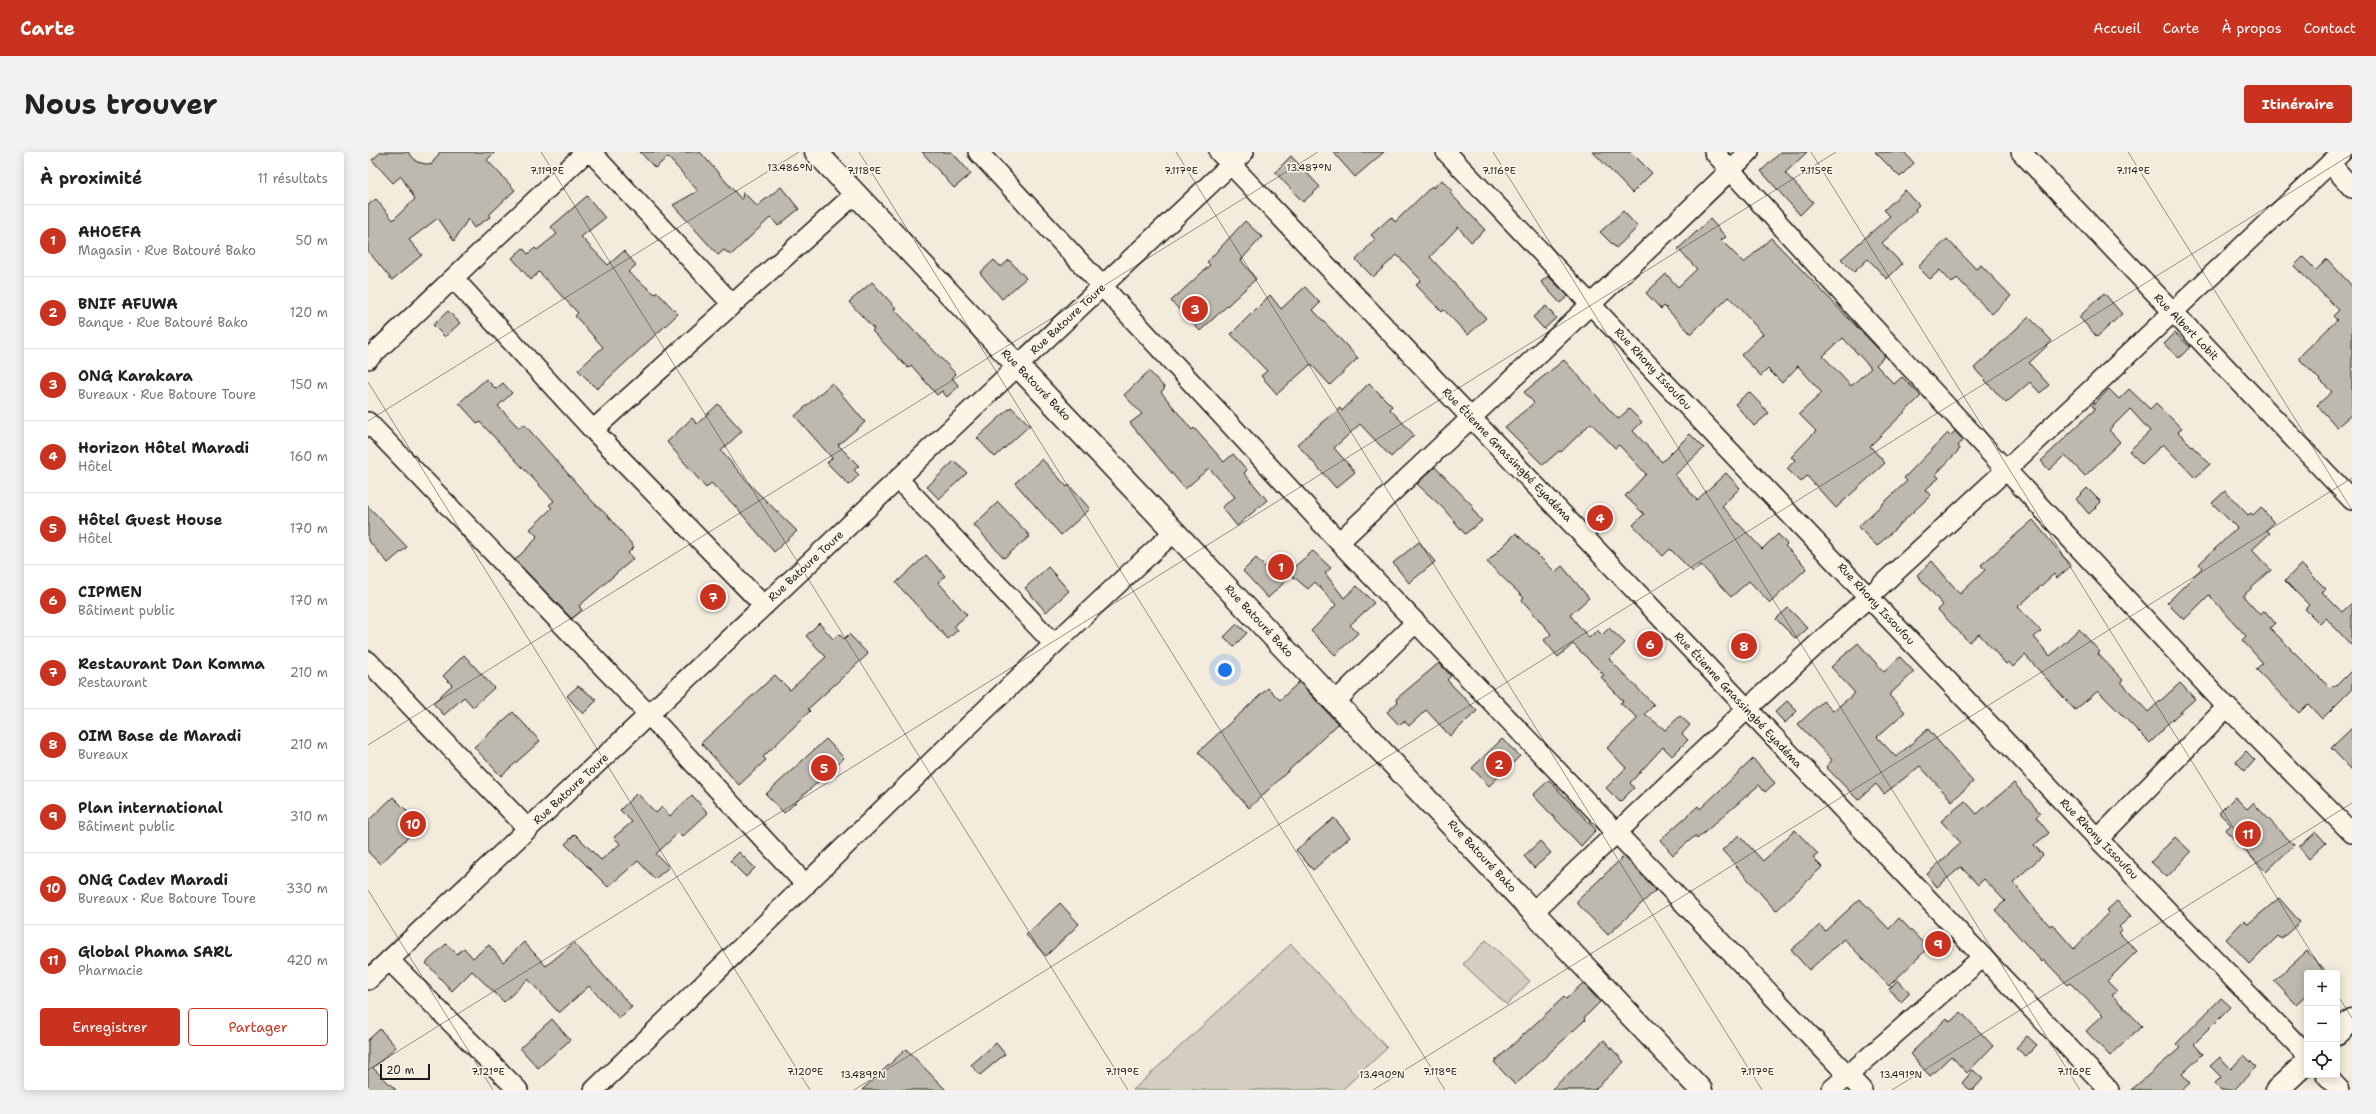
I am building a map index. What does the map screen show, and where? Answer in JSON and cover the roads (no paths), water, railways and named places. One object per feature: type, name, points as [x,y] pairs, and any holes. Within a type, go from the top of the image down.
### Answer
[{"type":"main road","name":"Rue Batouré Bako","points":[[816,152],[1701,1090]]},
{"type":"main road","points":[[2340,1031],[2352,1020]]},
{"type":"main road","points":[[2277,1090],[2304,1065]]},
{"type":"street","points":[[368,359],[454,279],[586,152]]},
{"type":"street","points":[[591,152],[732,304]]},
{"type":"street","points":[[978,152],[1339,542],[1547,758],[1617,834],[1862,1090]]},
{"type":"street","name":"Rue Rhony Issoufou","points":[[1446,152],[1591,303],[2098,839],[2304,1052]]},
{"type":"street","points":[[1714,152],[1871,325],[2007,469],[2227,707],[2352,833]]},
{"type":"street","points":[[1339,542],[1470,417],[1521,372],[1591,303],[1750,152]]},
{"type":"street","name":"Rue Albert Lobit","points":[[2021,152],[2171,312],[2352,500]]},
{"type":"street","name":"Rue Batoure Toure","points":[[368,980],[1103,286],[1231,156]]},
{"type":"street","name":"Rue Étienne Gnassingbé Eyadéma","points":[[1231,156],[1470,417],[2109,1090]]},
{"type":"street","points":[[1533,912],[1868,596],[2007,469],[2171,312],[2336,158],[2352,188]]},
{"type":"street","points":[[593,430],[855,194]]},
{"type":"street","points":[[454,279],[593,430],[764,606]]},
{"type":"street","points":[[368,422],[649,715],[806,885]]},
{"type":"street","points":[[898,479],[1053,643]]},
{"type":"street","points":[[594,1090],[806,885],[902,788],[1053,643],[1174,532]]},
{"type":"street","points":[[1335,702],[1416,622]]},
{"type":"street","points":[[368,661],[528,829]]},
{"type":"street","points":[[2098,839],[2227,707]]},
{"type":"street","points":[[1831,1090],[1983,957]]},
{"type":"street","points":[[389,960],[518,1090]]},
{"type":"street","points":[[2329,1078],[2340,1090]]},
{"type":"place","name":"ONG Karakara","points":[[1195,309]]},
{"type":"place","name":"Horizon Hôtel Maradi","points":[[1600,518]]},
{"type":"place","name":"AHOEFA","points":[[1281,567]]},
{"type":"place","name":"Restaurant Dan Komma","points":[[713,597]]},
{"type":"place","name":"CIPMEN","points":[[1650,644]]},
{"type":"place","name":"OIM Base de Maradi","points":[[1744,646]]},
{"type":"place","name":"BNIF AFUWA","points":[[1499,764]]},
{"type":"place","name":"Hôtel Guest House","points":[[824,768]]},
{"type":"place","name":"ONG Cadev Maradi","points":[[413,824]]},
{"type":"place","name":"Global Phama SARL","points":[[2248,834]]},
{"type":"place","name":"Plan international","points":[[1938,944]]}]
